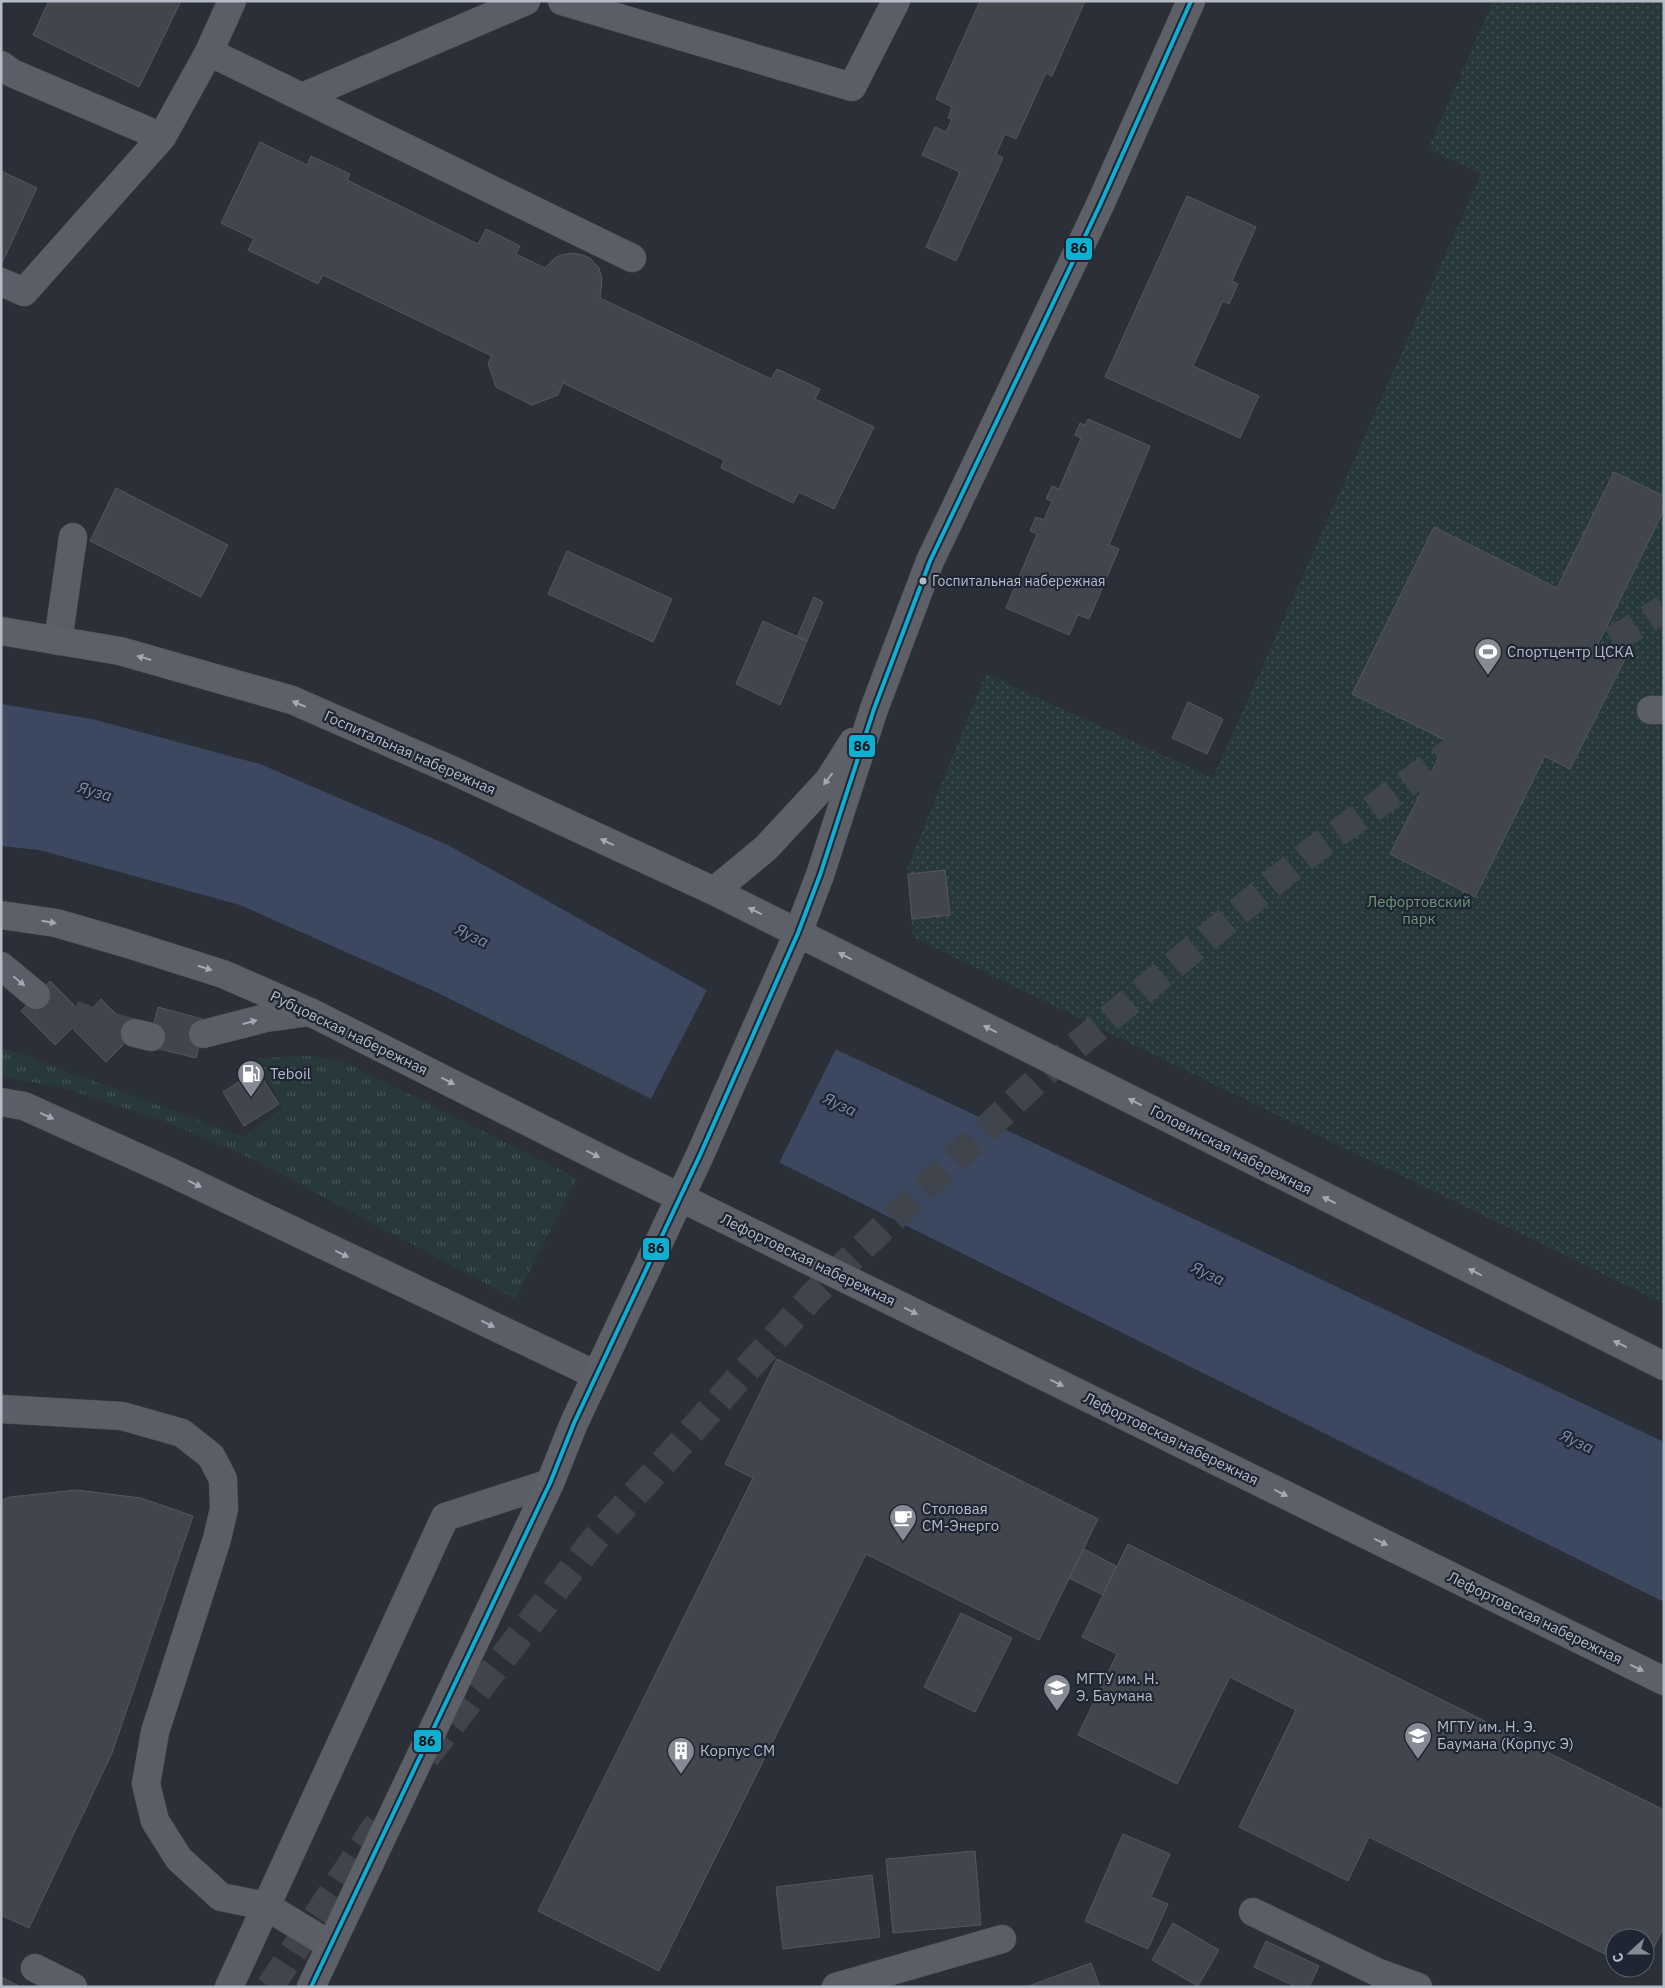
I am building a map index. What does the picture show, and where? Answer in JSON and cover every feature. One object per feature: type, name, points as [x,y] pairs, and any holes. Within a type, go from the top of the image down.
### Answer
[{"type":"main road","points":[[311,1987],[550,1483],[574,1423],[700,1155],[798,932],[820,875],[874,708],[930,561],[1099,207],[1191,1]]},
{"type":"main road","name":"Госпитальная набережная","points":[[1,631],[120,652],[292,700],[454,771],[714,891],[798,932]]},
{"type":"main road","points":[[714,891],[766,848],[829,780],[874,708]]},
{"type":"main road","name":"Рубцовская набережная","points":[[1,914],[56,923],[223,974],[310,1012],[679,1197]]},
{"type":"main road","name":"Головинская набережная","points":[[798,932],[1664,1366]]},
{"type":"main road","name":"Лефортовская набережная","points":[[679,1197],[1664,1681]]},
{"type":"street","points":[[1,282],[24,292],[162,137],[210,52],[232,1]]},
{"type":"street","points":[[302,97],[526,1]]},
{"type":"street","points":[[562,1],[852,87],[896,1]]},
{"type":"street","points":[[210,52],[632,258]]},
{"type":"street","points":[[1,65],[12,73],[162,137]]},
{"type":"street","points":[[58,641],[73,537]]},
{"type":"street","points":[[1,966],[36,995]]},
{"type":"street","points":[[203,1034],[266,1018],[310,1012]]},
{"type":"street","points":[[1,1102],[24,1106],[168,1171],[596,1375]]},
{"type":"street","points":[[1,1409],[122,1416],[182,1433],[211,1456],[223,1480],[224,1509],[217,1539],[155,1732],[146,1784],[155,1821],[179,1859],[221,1897],[266,1906],[330,1945]]},
{"type":"street","points":[[229,1987],[445,1517],[550,1483]]},
{"type":"street","points":[[1252,1912],[1378,1973],[1418,1987]]},
{"type":"street","points":[[836,1987],[1002,1939]]},
{"type":"street","points":[[35,1968],[73,1987]]},
{"type":"green space","name":"Лефортовский парк","points":[[1493,1],[1664,1],[1664,1304],[913,937],[907,869],[986,674],[1213,778],[1481,174],[1428,149]]},
{"type":"green space","points":[[1,1049],[10,1050],[244,1137],[283,1107],[255,1058],[310,1056],[343,1061],[577,1178],[515,1299],[254,1160],[170,1123],[57,1086],[1,1077]]},
{"type":"water","name":"Яуза","points":[[1,704],[92,719],[260,764],[448,845],[703,988],[1664,1442],[1664,1602],[436,992],[240,905],[39,850],[1,846]]},
{"type":"pier","points":[[708,988],[837,1047],[778,1165],[650,1101]]},
{"type":"building","points":[[49,1],[181,1],[139,87],[33,35]]},
{"type":"building","points":[[980,1],[1085,1],[1052,76],[1046,73],[1016,139],[1005,134],[996,154],[1003,158],[956,261],[926,247],[960,172],[922,155],[935,127],[946,132],[952,119],[948,118],[952,107],[936,99]]},
{"type":"building","points":[[260,142],[307,165],[311,156],[350,174],[347,180],[478,244],[486,229],[520,246],[516,254],[545,268],[561,255],[573,253],[583,255],[591,259],[599,268],[602,279],[600,298],[771,379],[777,369],[820,389],[815,399],[874,427],[834,509],[799,492],[793,503],[721,468],[724,460],[563,383],[558,395],[532,405],[496,387],[488,363],[492,356],[323,275],[318,284],[248,250],[254,239],[221,223]]},
{"type":"building","points":[[1,171],[37,188],[1,265]]},
{"type":"building","points":[[1187,196],[1256,227],[1232,281],[1238,284],[1229,304],[1223,301],[1193,366],[1259,396],[1240,438],[1105,377]]},
{"type":"building","points":[[1088,419],[1150,446],[1109,545],[1119,549],[1089,619],[1078,615],[1069,635],[1006,608],[1037,534],[1030,531],[1036,517],[1044,520],[1052,501],[1046,499],[1052,486],[1059,489],[1081,438],[1075,435],[1080,423],[1085,425]]},
{"type":"building","name":"Спортцентр ЦСКА","points":[[1614,472],[1664,496],[1664,510],[1597,646],[1625,659],[1570,769],[1545,756],[1475,897],[1390,854],[1447,741],[1352,694],[1434,527],[1557,588]]},
{"type":"building","points":[[116,488],[228,545],[201,597],[90,541]]},
{"type":"building","points":[[567,551],[672,599],[653,642],[548,594]]},
{"type":"building","points":[[814,597],[823,602],[807,641],[797,637]]},
{"type":"building","points":[[763,621],[807,641],[780,705],[736,684]]},
{"type":"building","points":[[1188,702],[1223,719],[1207,754],[1172,738]]},
{"type":"building","points":[[945,870],[950,915],[912,919],[908,874]]},
{"type":"building","points":[[50,981],[85,1016],[101,999],[135,1033],[106,1062],[72,1028],[55,1045],[21,1011]]},
{"type":"building","points":[[158,1007],[206,1020],[196,1058],[148,1046]]},
{"type":"building","name":"Teboil","points":[[257,1070],[279,1104],[244,1126],[223,1092]]},
{"type":"building","name":"Корпус СМ","points":[[777,1359],[1098,1519],[1039,1640],[866,1554],[659,1971],[538,1911],[753,1478],[725,1464]]},
{"type":"building","points":[[76,1490],[141,1498],[193,1516],[112,1753],[29,1928],[1,1915],[1,1501],[10,1497]]},
{"type":"building","name":"МГТУ им. Н. Э. Баумана (Корпус Э)","points":[[1128,1544],[1664,1810],[1664,1927],[1655,1945],[1655,1928],[1605,1928],[1605,1954],[1369,1837],[1348,1881],[1239,1827],[1296,1710],[1230,1677],[1177,1784],[1078,1735],[1117,1654],[1082,1637]]},
{"type":"building","points":[[1084,1549],[1116,1566],[1103,1595],[1069,1578]]},
{"type":"building","points":[[961,1613],[1012,1638],[975,1712],[924,1687]]},
{"type":"building","points":[[1123,1834],[1170,1854],[1151,1897],[1168,1904],[1148,1949],[1085,1921]]},
{"type":"building","points":[[975,1851],[981,1925],[893,1933],[886,1859]]},
{"type":"building","points":[[872,1875],[880,1937],[783,1949],[776,1887]]},
{"type":"building","points":[[1173,1923],[1219,1950],[1198,1986],[1152,1960]]},
{"type":"building","points":[[1266,1941],[1319,1966],[1309,1987],[1296,1987],[1254,1967]]},
{"type":"building","points":[[1091,1963],[1100,1987],[1026,1987]]},
{"type":"building","points":[[1,1977],[21,1987],[1,1987]]},
{"type":"tunnel","points":[[426,1757],[595,1539],[815,1293],[1053,1065],[1307,855],[1574,664],[1664,609]]},
{"type":"tunnel","points":[[36,995],[56,1008],[135,1033]]},
{"type":"tunnel","points":[[151,1037],[203,1034]]},
{"type":"tunnel","points":[[270,1987],[383,1816]]},
{"type":"transit line","name":"86","points":[[311,1987],[550,1483],[574,1423],[700,1155],[798,933],[820,875],[874,709],[930,561],[1099,207],[1191,1]]},
{"type":"place","name":"Госпитальная набережная","points":[[923,581]]},
{"type":"place","name":"Спортцентр ЦСКА","points":[[1488,676]]},
{"type":"place","name":"Teboil","points":[[251,1098]]},
{"type":"place","name":"Столовая СМ-Энерго","points":[[903,1542]]},
{"type":"place","name":"МГТУ им. Н. Э. Баумана","points":[[1057,1712]]},
{"type":"place","name":"МГТУ им. Н. Э. Баумана (Корпус Э)","points":[[1418,1760]]},
{"type":"place","name":"Корпус СМ","points":[[681,1775]]}]
